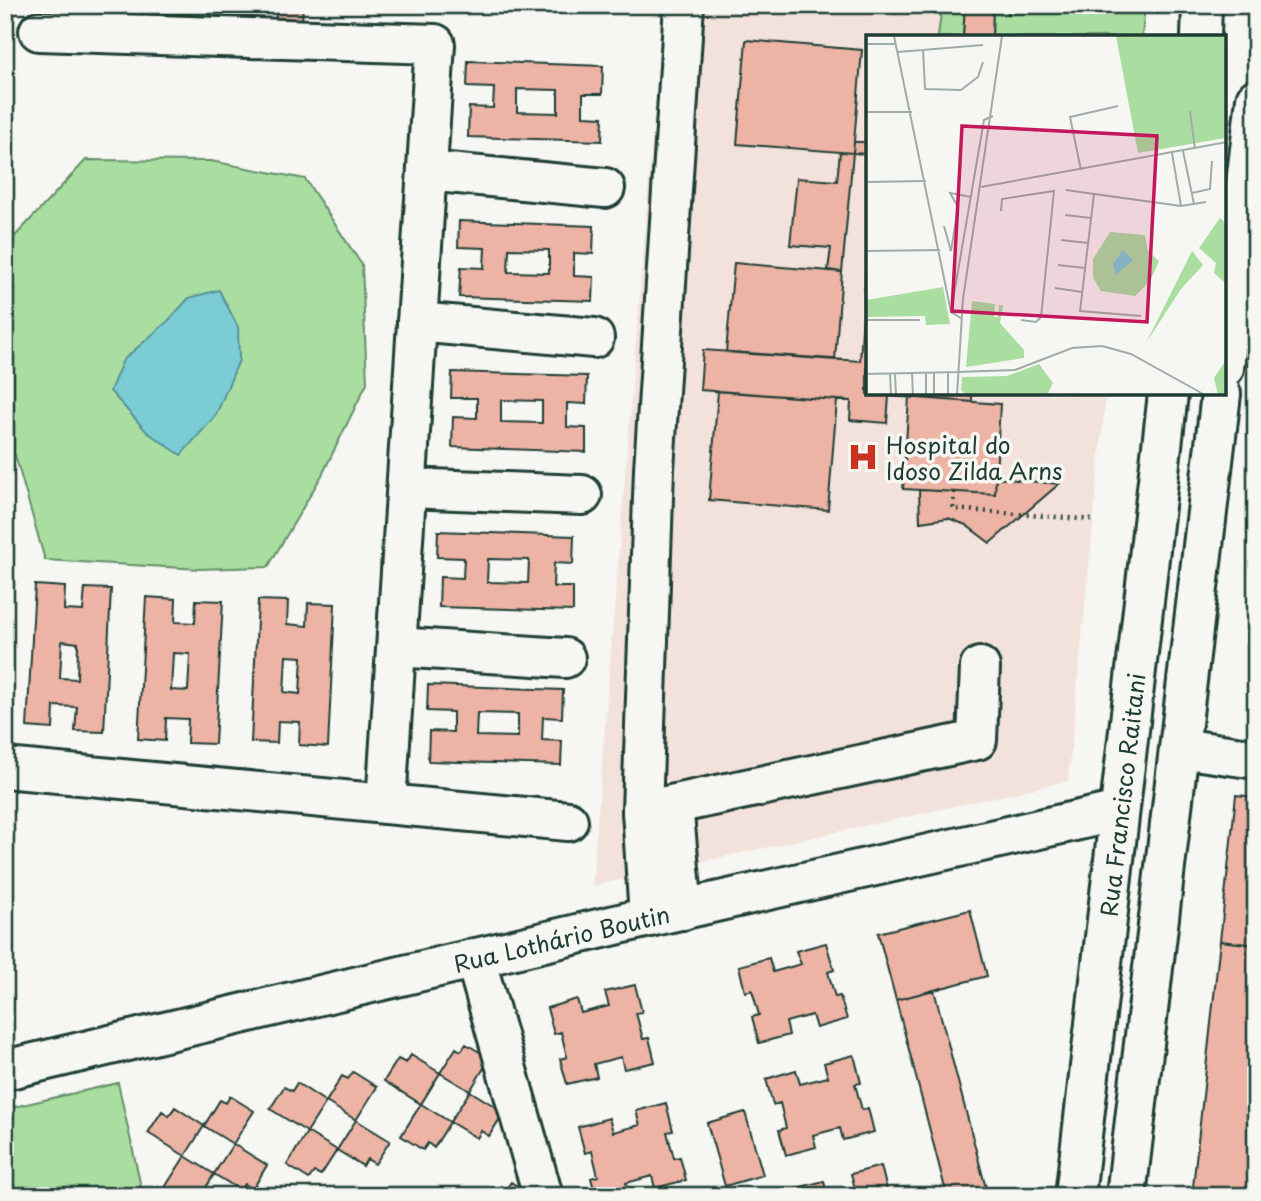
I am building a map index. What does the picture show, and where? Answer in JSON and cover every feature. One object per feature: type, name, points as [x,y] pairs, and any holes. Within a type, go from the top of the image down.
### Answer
[{"type":"street","points":[[666,913],[658,808],[654,469],[684,5]]},
{"type":"street","points":[[1201,35],[1202,5]]},
{"type":"street","points":[[39,31],[435,44],[386,804]]},
{"type":"street","points":[[1226,351],[1256,99]]},
{"type":"street","points":[[427,171],[605,188]]},
{"type":"street","points":[[418,322],[594,338]]},
{"type":"street","name":"Rua Francisco Raitani","points":[[1075,1196],[1168,396]]},
{"type":"street","points":[[1126,1196],[1221,396]]},
{"type":"street","points":[[407,488],[582,495]]},
{"type":"street","points":[[397,647],[565,658]]},
{"type":"street","points":[[658,808],[976,740],[980,667]]},
{"type":"street","points":[[1180,748],[1256,759]]},
{"type":"street","points":[[5,768],[568,821]]},
{"type":"street","name":"Rua Lothário Boutin","points":[[5,1070],[666,913],[1119,811]]},
{"type":"street","points":[[475,958],[543,1196]]},
{"type":"path","points":[[1008,15],[1016,5]]},
{"type":"path","points":[[954,492],[953,509],[1094,520]]},
{"type":"shaded area","name":"Hospital do Idoso Zilda Arns","points":[[663,5],[1145,5],[1142,35],[866,35],[866,396],[1106,396],[1068,781],[592,886]]},
{"type":"green space","points":[[942,5],[965,5],[963,35],[938,35]]},
{"type":"green space","points":[[993,5],[1145,5],[1142,35],[992,35]]},
{"type":"green space","points":[[86,160],[211,161],[305,179],[362,265],[367,383],[322,475],[268,567],[200,569],[45,560],[15,455],[5,447],[5,247]]},
{"type":"green space","points":[[118,1083],[143,1196],[5,1196],[5,1109]]},
{"type":"water","points":[[219,290],[238,327],[239,360],[216,415],[181,455],[147,432],[110,391],[123,360],[168,321],[189,298]]},
{"type":"building","points":[[63,5],[95,5],[95,11],[86,10],[85,14],[63,12]]},
{"type":"building","points":[[159,5],[198,5],[197,20],[177,18],[178,8]]},
{"type":"building","points":[[226,5],[251,5],[251,21],[226,20]]},
{"type":"building","points":[[251,5],[303,5],[302,24],[276,23],[276,6]]},
{"type":"building","points":[[965,5],[993,5],[992,35],[963,35]]},
{"type":"building","points":[[746,40],[862,50],[853,153],[737,144]]},
{"type":"building","points":[[468,61],[603,66],[602,94],[583,94],[583,116],[603,117],[602,141],[468,137],[469,107],[493,108],[494,88],[467,87]],"holes":[[[517,89],[558,90],[558,113],[517,112]]]},
{"type":"building","points":[[854,142],[866,142],[866,154],[853,153]]},
{"type":"building","points":[[840,152],[853,153],[842,272],[828,270],[831,248],[790,245],[797,178],[837,181]]},
{"type":"building","points":[[459,221],[594,226],[593,254],[574,253],[574,276],[594,277],[593,301],[459,297],[461,267],[484,268],[485,248],[458,247]],"holes":[[[509,249],[549,250],[549,273],[508,272]]]},
{"type":"building","points":[[734,263],[842,272],[835,360],[726,352]]},
{"type":"building","points":[[866,266],[866,396],[889,396],[887,423],[850,420],[851,401],[700,390],[703,350],[860,361]]},
{"type":"building","points":[[452,372],[587,376],[586,404],[567,403],[567,427],[586,428],[586,452],[452,447],[453,417],[477,418],[477,398],[451,398]],"holes":[[[501,400],[542,401],[542,423],[501,422]]]},
{"type":"building","points":[[718,391],[837,400],[828,510],[709,500]]},
{"type":"building","points":[[889,396],[972,396],[972,402]]},
{"type":"building","points":[[909,397],[1000,404],[995,494],[903,489]]},
{"type":"building","points":[[996,478],[1059,484],[990,543],[966,525],[948,518],[920,522],[919,490],[995,494]]},
{"type":"building","points":[[438,531],[574,536],[573,564],[554,563],[553,587],[573,587],[573,611],[439,607],[440,577],[463,578],[464,558],[437,557]],"holes":[[[488,559],[529,560],[528,583],[487,582]]]},
{"type":"building","points":[[35,585],[65,587],[64,610],[83,611],[85,588],[111,589],[104,732],[75,731],[77,707],[54,706],[53,729],[27,727]],"holes":[[[62,641],[78,643],[77,679],[60,678]]]},
{"type":"building","points":[[146,597],[176,599],[175,622],[195,623],[196,600],[223,601],[215,744],[187,743],[188,719],[166,718],[165,741],[138,739]],"holes":[[[173,653],[190,654],[188,691],[171,690]]]},
{"type":"building","points":[[258,600],[288,601],[287,624],[307,626],[308,603],[335,604],[328,747],[299,745],[300,722],[278,721],[277,743],[251,742]],"holes":[[[286,656],[302,657],[300,694],[284,692]]]},
{"type":"building","points":[[428,685],[563,690],[562,718],[543,717],[542,740],[562,741],[561,765],[428,761],[429,731],[453,732],[453,712],[427,711]],"holes":[[[477,713],[518,714],[518,737],[476,736]]]},
{"type":"building","points":[[1236,795],[1256,797],[1256,945],[1220,941]]},
{"type":"building","points":[[970,910],[987,976],[896,1000],[878,933]]},
{"type":"building","points":[[1220,941],[1256,945],[1256,1196],[1192,1196]]},
{"type":"building","points":[[826,943],[834,970],[828,972],[835,997],[840,996],[847,1019],[816,1028],[812,1015],[786,1022],[789,1035],[759,1043],[752,1017],[759,1015],[752,990],[745,992],[739,966],[769,958],[773,972],[801,964],[796,951]]},
{"type":"building","points":[[635,985],[642,1012],[636,1013],[643,1039],[649,1038],[655,1062],[624,1069],[621,1057],[594,1064],[597,1077],[567,1084],[560,1059],[567,1057],[561,1032],[554,1034],[547,1008],[577,999],[581,1013],[609,1006],[605,992]]},
{"type":"building","points":[[934,990],[988,1196],[947,1196],[896,1000]]},
{"type":"building","points":[[466,1044],[490,1058],[470,1091],[440,1073],[456,1048],[461,1051]]},
{"type":"building","points":[[411,1055],[440,1073],[421,1104],[384,1081],[398,1059],[406,1063]]},
{"type":"building","points":[[854,1055],[861,1083],[855,1084],[862,1110],[868,1108],[874,1132],[843,1140],[840,1128],[813,1135],[816,1147],[786,1155],[779,1130],[786,1128],[780,1103],[773,1105],[766,1079],[796,1070],[800,1084],[828,1077],[824,1063]]},
{"type":"building","points":[[353,1072],[377,1087],[356,1120],[326,1102],[342,1076],[348,1079]]},
{"type":"building","points":[[297,1083],[326,1102],[307,1132],[270,1109],[284,1087],[292,1091]]},
{"type":"building","points":[[470,1091],[504,1112],[489,1136],[481,1131],[477,1138],[450,1122]]},
{"type":"building","points":[[230,1096],[254,1111],[233,1144],[204,1126],[220,1100],[226,1103]]},
{"type":"building","points":[[666,1103],[673,1131],[667,1132],[674,1158],[680,1157],[686,1180],[655,1188],[652,1176],[626,1183],[629,1195],[596,1196],[591,1178],[598,1176],[592,1151],[585,1153],[578,1127],[609,1118],[613,1132],[640,1125],[636,1111]]},
{"type":"building","points":[[421,1104],[450,1122],[434,1148],[428,1143],[423,1150],[401,1136]]},
{"type":"building","points":[[175,1107],[204,1126],[185,1156],[148,1133],[162,1111],[169,1116]]},
{"type":"building","points":[[745,1112],[763,1175],[725,1186],[707,1123]]},
{"type":"building","points":[[356,1120],[390,1141],[375,1164],[367,1159],[363,1166],[337,1150]]},
{"type":"building","points":[[307,1132],[337,1150],[321,1175],[314,1172],[309,1179],[287,1165]]},
{"type":"building","points":[[233,1144],[267,1165],[253,1189],[245,1184],[240,1190],[214,1174]]},
{"type":"building","points":[[185,1156],[214,1174],[201,1196],[175,1196],[164,1189]]},
{"type":"building","points":[[881,1166],[888,1194],[883,1196],[795,1196],[793,1189],[824,1181],[827,1195],[855,1188],[851,1174]]},
{"type":"building","points":[[511,1182],[533,1196],[495,1196],[501,1186],[506,1189]]},
{"type":"place","name":"Hospital do Idoso Zilda Arns","points":[[863,457]]}]
